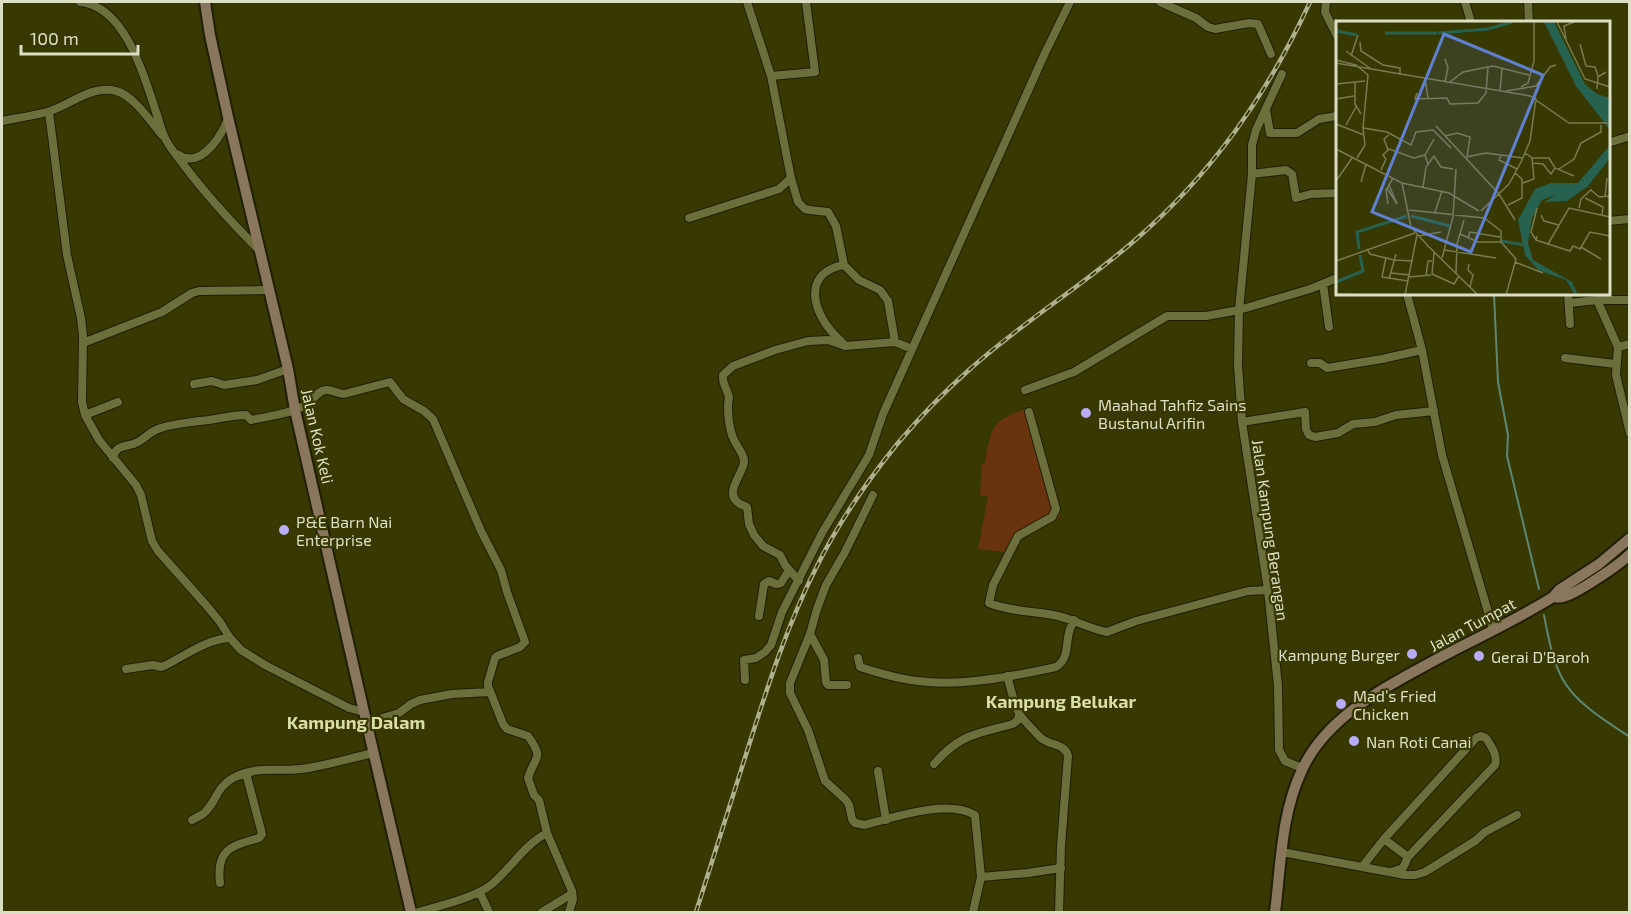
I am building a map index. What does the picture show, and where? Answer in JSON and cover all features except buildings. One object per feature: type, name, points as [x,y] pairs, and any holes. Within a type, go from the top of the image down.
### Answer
[{"type":"street","points":[[80,2],[102,9],[122,30],[139,64],[165,139]]},
{"type":"street","name":"Jalan Kok Keli","points":[[205,2],[228,117],[288,369],[411,912]]},
{"type":"street","points":[[747,2],[771,76],[791,178],[798,202],[810,210],[828,212],[832,217],[844,265],[859,280],[880,290],[888,301],[895,342]]},
{"type":"street","points":[[771,76],[814,72],[806,2]]},
{"type":"street","points":[[746,680],[744,660],[756,658],[771,645],[782,612],[822,533],[869,455],[883,414],[1070,2]]},
{"type":"street","points":[[1160,2],[1215,29],[1249,23],[1258,24],[1271,54]]},
{"type":"street","points":[[1326,2],[1325,12],[1336,34]]},
{"type":"street","points":[[1465,2],[1471,21]]},
{"type":"street","points":[[1528,2],[1529,21]]},
{"type":"street","name":"Jalan Kampung Berangan","points":[[1282,74],[1253,137],[1252,174],[1239,310],[1238,365],[1242,422],[1268,590],[1278,686],[1280,750],[1285,761],[1302,768]]},
{"type":"street","points":[[2,121],[49,112],[90,93],[104,90],[117,91],[141,109],[221,212],[260,251]]},
{"type":"street","points":[[1266,110],[1270,133],[1297,133],[1319,119],[1336,116]]},
{"type":"street","points":[[49,112],[67,255],[81,318],[82,402],[85,415],[99,440],[136,485],[158,551],[206,605],[241,650],[365,717],[399,713],[420,700],[452,694],[490,692]]},
{"type":"street","points":[[175,153],[184,158],[194,158],[205,152],[218,140],[228,117]]},
{"type":"street","points":[[1610,142],[1629,136]]},
{"type":"street","points":[[1252,174],[1286,170],[1292,174],[1296,198],[1311,194],[1336,193]]},
{"type":"street","points":[[689,218],[779,189],[791,178]]},
{"type":"street","points":[[1610,221],[1629,219]]},
{"type":"street","points":[[844,265],[832,267],[816,282],[815,302],[833,334],[845,346]]},
{"type":"street","points":[[1025,390],[1074,372],[1167,316],[1206,316],[1239,310],[1336,278]]},
{"type":"street","points":[[1323,284],[1329,327]]},
{"type":"street","points":[[83,343],[162,312],[192,293],[268,290]]},
{"type":"street","points":[[1408,296],[1422,350],[1442,456],[1493,629]]},
{"type":"street","points":[[1570,324],[1569,298],[1627,300]]},
{"type":"street","points":[[1597,300],[1618,347],[1616,375],[1629,433]]},
{"type":"street","points":[[798,581],[780,555],[763,546],[754,535],[749,524],[747,507],[739,504],[735,497],[734,484],[744,460],[732,435],[729,398],[722,382],[723,375],[733,366],[801,343],[828,340],[845,346],[895,342],[912,349]]},
{"type":"street","points":[[1618,347],[1629,344]]},
{"type":"street","points":[[1311,363],[1320,363],[1327,368],[1422,350]]},
{"type":"street","points":[[1565,358],[1615,364]]},
{"type":"street","points":[[194,384],[212,381],[224,385],[257,380],[288,369]]},
{"type":"street","points":[[113,458],[117,448],[137,442],[161,428],[237,415],[246,415],[251,420],[296,410],[325,390],[344,394],[390,382],[403,399],[433,419],[481,531],[501,570],[525,642],[520,647],[495,658],[488,682],[503,724],[507,729],[528,735],[537,751],[537,761],[528,778],[534,795],[539,800],[547,832],[572,891],[573,899],[569,912]]},
{"type":"street","points":[[85,415],[118,402]]},
{"type":"street","points":[[1242,422],[1305,412],[1306,429],[1310,435],[1315,437],[1338,433],[1353,424],[1375,422],[1396,414],[1434,411]]},
{"type":"street","points":[[1029,412],[1056,509],[1052,517],[1018,536],[993,585],[989,603],[1000,608],[1055,615],[1107,632],[1136,621],[1248,591],[1268,590]]},
{"type":"street","points":[[873,495],[826,585],[816,609],[810,634],[790,683],[790,693],[808,730],[825,781],[846,801],[855,824],[865,825],[934,809],[969,812],[975,815],[981,877],[973,912]]},
{"type":"street","name":"Jalan Tumpat","points":[[1275,912],[1290,803],[1302,768],[1321,741],[1358,706],[1389,685],[1553,597],[1559,590],[1613,553],[1629,538]]},
{"type":"street","name":"Jalan Tumpat","points":[[1553,597],[1564,597],[1580,588],[1604,574],[1629,554]]},
{"type":"street","points":[[759,616],[764,584],[769,581],[776,584],[781,583],[789,570]]},
{"type":"street","points":[[858,658],[860,667],[920,682],[960,682],[1007,676],[1056,667],[1060,664],[1066,655],[1074,620]]},
{"type":"street","points":[[810,634],[824,660],[826,682],[847,685]]},
{"type":"street","points":[[126,669],[153,665],[161,667],[208,643],[230,638]]},
{"type":"street","points":[[1007,676],[1019,716],[1041,738],[1064,747],[1067,751],[1059,912]]},
{"type":"street","points":[[934,764],[957,742],[1013,724],[1019,716]]},
{"type":"street","points":[[1362,867],[1384,839],[1476,738],[1481,736],[1486,738],[1495,754],[1497,760],[1495,765],[1408,858],[1403,868],[1391,872]]},
{"type":"street","points":[[192,820],[207,810],[224,784],[246,773],[262,769],[301,769],[374,753]]},
{"type":"street","points":[[878,771],[886,820]]},
{"type":"street","points":[[220,883],[219,867],[225,853],[242,842],[259,838],[262,834],[246,773]]},
{"type":"street","points":[[1282,852],[1410,875],[1422,873],[1475,841],[1485,832],[1517,815]]},
{"type":"street","points":[[418,912],[480,892],[492,884],[547,832]]},
{"type":"street","points":[[1384,839],[1408,858]]},
{"type":"street","points":[[981,877],[1060,868]]},
{"type":"street","points":[[542,912],[570,895],[572,891]]},
{"type":"street","points":[[480,892],[489,912]]},
{"type":"shaded area","points":[[1023,410],[1031,410],[1060,516],[1020,538],[1013,553],[978,549],[988,496],[980,496],[982,463],[985,463],[991,435],[994,428],[1004,418]]},
{"type":"waterway","points":[[1494,296],[1498,382],[1508,435],[1507,456],[1539,589]]},
{"type":"waterway","points":[[1544,615],[1556,663],[1568,687],[1592,711],[1630,737]]},
{"type":"railway","points":[[696,912],[779,654],[817,566],[854,502],[898,443],[950,387],[1009,336],[1134,241],[1188,188],[1213,160],[1256,101],[1310,2]]},
{"type":"place","name":"Maahad Tahfiz Sains Bustanul Arifin","points":[[1086,413]]},
{"type":"place","name":"P&E Barn Nai Enterprise","points":[[284,530]]},
{"type":"place","name":"Kampung Burger","points":[[1412,654]]},
{"type":"place","name":"Gerai D'Baroh","points":[[1479,656]]},
{"type":"place","name":"Mad’s Fried Chicken","points":[[1341,704]]},
{"type":"place","name":"Nan Roti Canai","points":[[1354,741]]},
{"type":"district","name":"Kampung Belukar","points":[[1061,701]]},
{"type":"district","name":"Kampung Dalam","points":[[356,722]]}]
